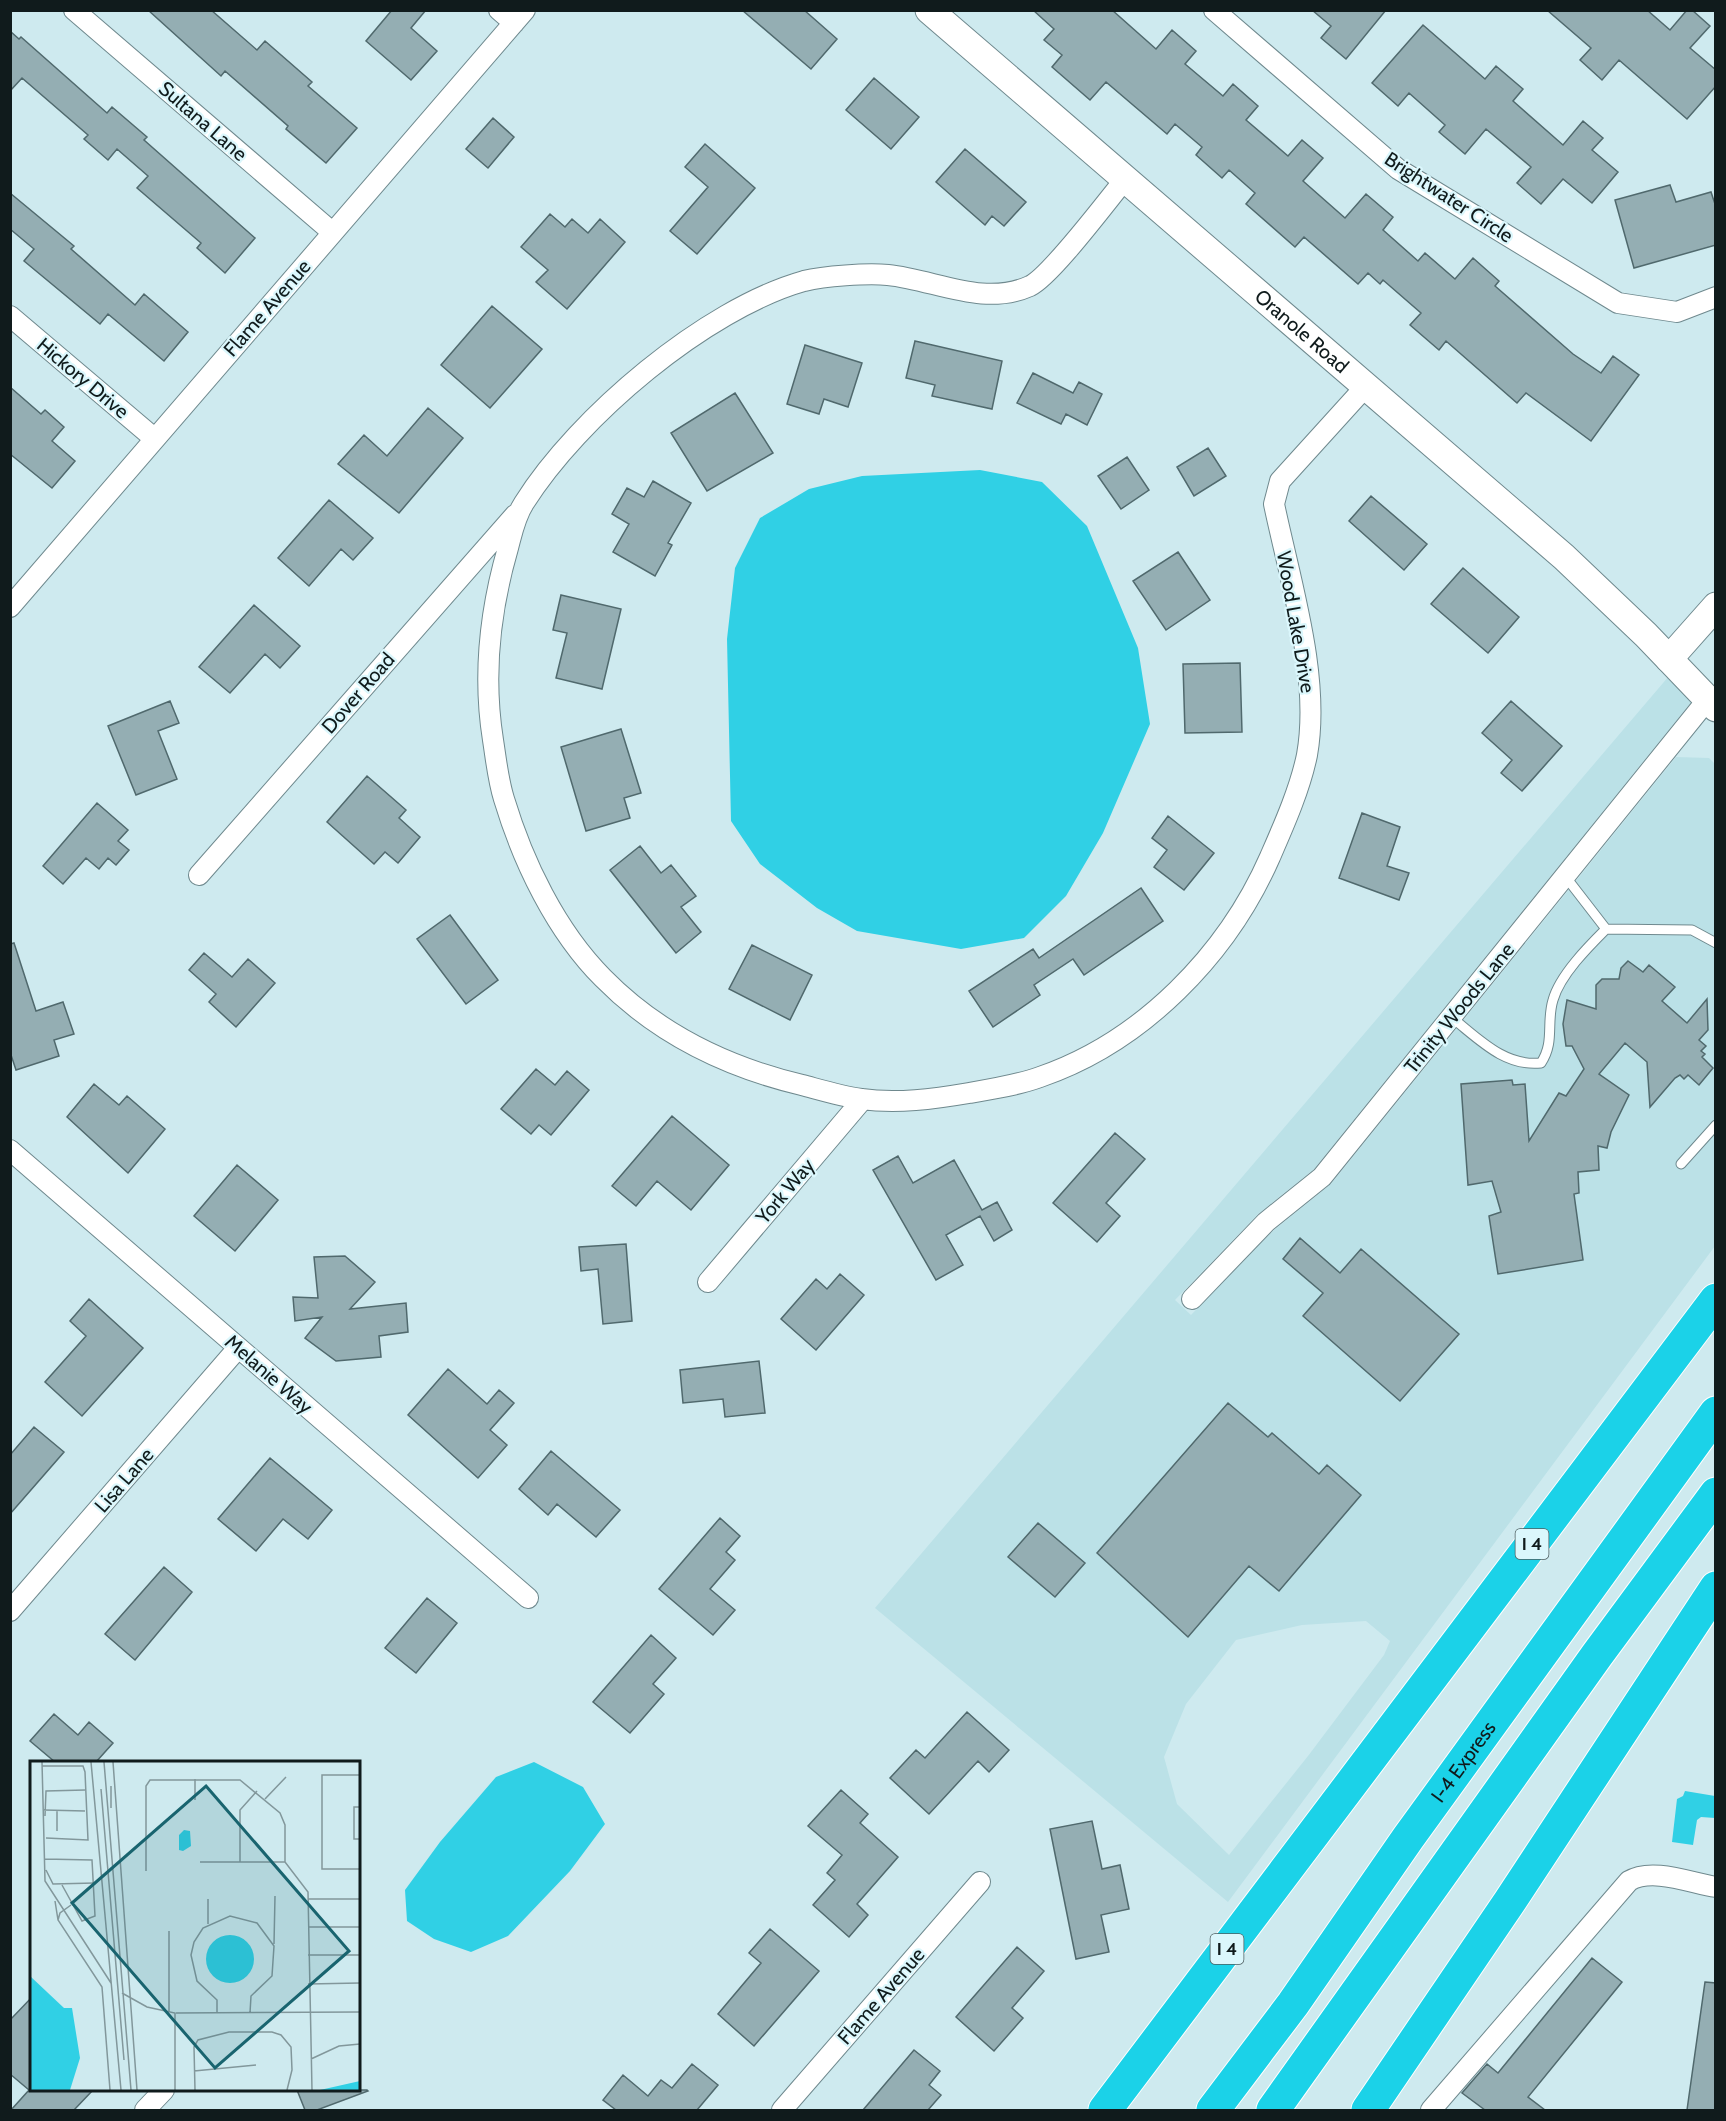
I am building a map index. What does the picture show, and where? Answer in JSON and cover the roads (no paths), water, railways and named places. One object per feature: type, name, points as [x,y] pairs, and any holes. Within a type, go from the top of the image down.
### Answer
[{"type":"highway","name":"I 4","points":[[1105,2110],[1716,1300]]},
{"type":"highway","name":"I-4 Express","points":[[1214,2110],[1293,2004],[1414,1829],[1716,1413]]},
{"type":"highway","points":[[1273,2110],[1597,1655],[1716,1494]]},
{"type":"highway","points":[[1368,2110],[1510,1901],[1716,1588]]},
{"type":"street","name":"Sultana Lane","points":[[74,10],[332,232]]},
{"type":"street","name":"Oranole Road","points":[[929,10],[1564,557],[1670,659],[1712,704]]},
{"type":"street","name":"Brightwater Circle","points":[[1214,10],[1398,169],[1618,303],[1677,312],[1716,297]]},
{"type":"street","name":"Flame Avenue","points":[[10,607],[332,232],[513,15]]},
{"type":"street","name":"Wood Lake Drive","points":[[1126,178],[1038,283],[1003,296],[960,291],[885,274],[806,280],[729,313],[651,367],[597,415],[550,465],[518,511],[500,576],[491,628],[488,708],[502,795],[525,858],[560,924],[600,975],[650,1020],[695,1048],[753,1073],[862,1099],[926,1101],[1037,1079],[1080,1060],[1137,1024],[1190,977],[1224,939],[1254,893],[1284,823],[1306,756],[1311,688],[1274,504],[1280,482],[1367,385]]},
{"type":"street","name":"Hickory Drive","points":[[10,316],[155,439]]},
{"type":"street","name":"Dover Road","points":[[199,875],[518,511]]},
{"type":"street","points":[[1670,659],[1716,606]]},
{"type":"street","name":"Trinity Woods Lane","points":[[1192,1299],[1266,1222],[1322,1177],[1565,876],[1712,704]]},
{"type":"street","name":"York Way","points":[[708,1282],[862,1099]]},
{"type":"street","name":"Melanie Way","points":[[10,1150],[528,1598]]},
{"type":"street","name":"Lisa Lane","points":[[10,1611],[238,1348]]},
{"type":"street","points":[[1431,2110],[1629,1881],[1638,1875],[1650,1875],[1716,1887]]},
{"type":"street","name":"Flame Avenue","points":[[782,2110],[980,1882]]},
{"type":"street","points":[[145,2110],[163,2091]]},
{"type":"lane","points":[[1565,876],[1606,929]]},
{"type":"lane","points":[[1451,1017],[1500,1055],[1525,1065],[1541,1064],[1548,1051],[1553,1000],[1580,954],[1606,929],[1692,930],[1716,943]]},
{"type":"lane","points":[[1681,1164],[1716,1125]]},
{"type":"water","points":[[980,470],[1042,482],[1087,526],[1138,648],[1150,724],[1103,833],[1066,896],[1024,938],[961,949],[857,931],[817,908],[760,864],[731,821],[727,639],[735,568],[760,518],[809,489],[862,476]]},
{"type":"water","points":[[534,1762],[583,1787],[605,1824],[570,1871],[508,1936],[471,1952],[434,1939],[407,1921],[405,1890],[440,1842],[496,1777]]},
{"type":"water","points":[[1685,1791],[1715,1796],[1715,1818],[1701,1817],[1697,1820],[1693,1845],[1672,1842],[1677,1799],[1683,1796]]}]
